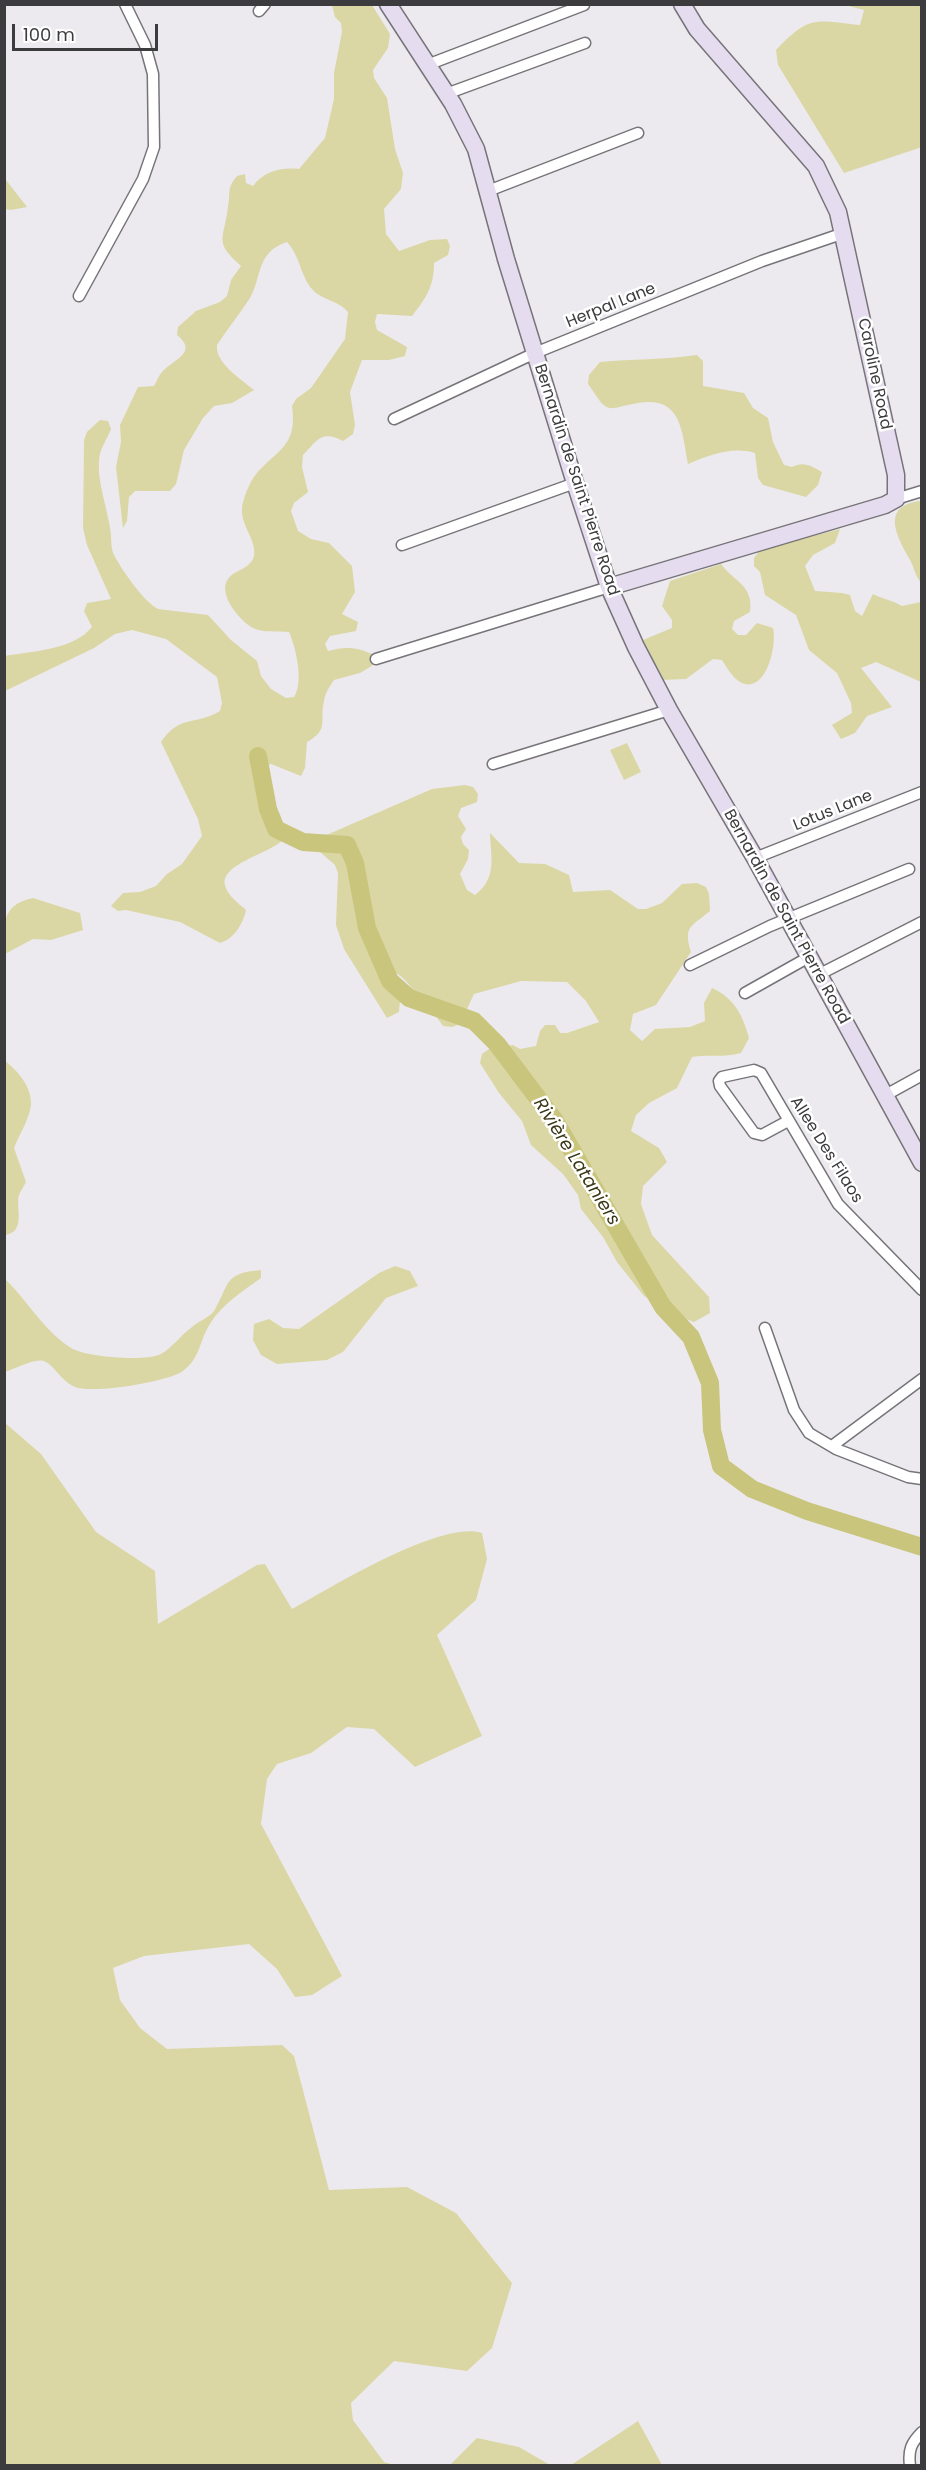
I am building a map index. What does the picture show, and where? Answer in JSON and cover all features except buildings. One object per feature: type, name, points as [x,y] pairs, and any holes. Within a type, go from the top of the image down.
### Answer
[{"type":"main road","name":"Bernardin de Saint Pierre Road","points":[[388,4],[446,94],[476,149],[575,483],[609,587],[636,647],[669,710],[755,858],[921,1163]]},
{"type":"main road","name":"Caroline Road","points":[[682,4],[697,29],[816,166],[838,212],[896,476],[896,499]]},
{"type":"main road","points":[[609,587],[885,505],[896,499]]},
{"type":"street","points":[[79,296],[143,179],[154,147],[153,74],[145,45],[125,4]]},
{"type":"street","points":[[427,65],[584,5]]},
{"type":"street","points":[[446,94],[585,43]]},
{"type":"street","points":[[488,191],[638,133]]},
{"type":"street","name":"Herpal Lane","points":[[394,419],[535,352],[762,261],[844,233]]},
{"type":"street","points":[[402,545],[575,483]]},
{"type":"street","points":[[896,499],[921,491]]},
{"type":"street","points":[[376,659],[609,587]]},
{"type":"street","points":[[493,764],[669,710]]},
{"type":"street","name":"Lotus Lane","points":[[755,858],[921,792]]},
{"type":"street","points":[[690,965],[770,926],[909,869]]},
{"type":"street","points":[[818,975],[921,922]]},
{"type":"street","points":[[745,993],[809,957]]},
{"type":"street","name":"Allee Des Filaos","points":[[788,1121],[762,1135],[754,1133],[720,1086],[722,1077],[754,1070],[761,1073],[838,1204],[921,1290]]},
{"type":"street","points":[[884,1096],[921,1075]]},
{"type":"street","points":[[765,1328],[794,1410],[809,1433],[832,1446],[908,1477],[921,1479]]},
{"type":"street","points":[[832,1446],[921,1378]]},
{"type":"street","points":[[910,2466],[909,2451],[912,2442],[921,2432]]},
{"type":"shaded area","points":[[332,5],[372,5],[390,34],[388,48],[373,70],[374,78],[387,98],[395,149],[403,173],[401,189],[384,209],[386,234],[399,251],[430,240],[447,239],[450,246],[448,255],[434,263],[433,279],[428,292],[412,316],[377,314],[375,322],[377,330],[407,347],[405,356],[389,360],[362,360],[350,392],[355,425],[353,434],[343,441],[330,436],[320,438],[303,455],[302,467],[308,492],[294,503],[291,511],[298,531],[311,539],[329,543],[352,566],[355,592],[342,614],[358,622],[356,631],[330,636],[325,644],[328,651],[352,648],[370,653],[376,656],[375,664],[360,673],[332,682],[325,698],[321,729],[307,742],[305,768],[301,776],[271,764],[259,768],[264,807],[271,824],[284,839],[230,871],[225,885],[228,892],[246,910],[237,930],[230,938],[220,943],[180,922],[126,910],[118,911],[111,906],[123,893],[140,892],[156,886],[167,874],[182,864],[202,836],[198,819],[161,742],[175,727],[220,711],[222,703],[217,677],[166,639],[132,630],[115,634],[94,648],[5,691],[5,656],[52,648],[74,641],[92,627],[84,611],[87,603],[111,599],[87,545],[83,528],[84,440],[87,432],[100,420],[108,421],[111,429],[100,454],[100,481],[109,519],[113,552],[127,577],[158,609],[208,615],[231,640],[257,661],[261,676],[271,689],[286,698],[294,697],[299,674],[289,632],[253,628],[236,613],[225,592],[228,579],[246,567],[254,556],[253,545],[242,512],[249,486],[256,475],[286,444],[291,434],[292,406],[296,399],[311,388],[345,339],[348,312],[312,289],[287,242],[277,246],[265,259],[250,298],[217,345],[217,352],[224,364],[254,390],[232,403],[214,406],[203,418],[184,450],[176,484],[170,491],[135,491],[129,497],[127,521],[123,528],[116,467],[121,442],[120,425],[138,387],[154,386],[162,372],[182,355],[185,346],[177,335],[178,327],[196,311],[220,302],[227,296],[231,280],[241,266],[232,258],[222,240],[231,184],[237,176],[245,174],[246,183],[253,186],[273,171],[299,169],[325,138],[334,99],[334,73],[342,32],[341,23],[335,17]]},
{"type":"shaded area","points":[[845,5],[921,5],[922,147],[844,173],[778,65],[776,50],[805,25],[822,21],[860,25],[864,10]]},
{"type":"shaded area","points":[[4,179],[6,180],[27,207],[5,209]]},
{"type":"shaded area","points":[[697,355],[703,361],[703,386],[744,393],[753,408],[768,418],[773,442],[784,465],[792,467],[800,464],[807,465],[822,472],[818,485],[806,497],[763,485],[758,478],[755,453],[730,451],[688,464],[680,424],[668,407],[645,402],[611,408],[601,402],[588,384],[589,375],[600,362]]},
{"type":"shaded area","points":[[920,501],[922,504],[921,583],[896,531],[895,523],[900,509]]},
{"type":"shaded area","points":[[840,529],[835,543],[813,555],[805,566],[815,591],[850,595],[855,611],[862,616],[873,594],[902,606],[921,602],[921,682],[876,662],[861,668],[892,707],[867,716],[855,733],[841,739],[832,725],[852,713],[851,703],[837,673],[809,650],[796,615],[765,595],[760,572],[754,566],[754,558],[760,550]]},
{"type":"shaded area","points":[[721,564],[742,585],[749,596],[750,612],[734,621],[732,629],[738,635],[746,635],[757,623],[773,628],[774,644],[765,672],[753,684],[741,683],[722,660],[713,659],[686,679],[661,680],[643,640],[672,628],[672,620],[662,606],[670,581]]},
{"type":"shaded area","points":[[627,743],[641,772],[624,780],[610,750]]},
{"type":"shaded area","points":[[465,785],[473,787],[478,794],[477,802],[461,808],[458,816],[466,829],[461,837],[463,844],[469,850],[468,859],[460,874],[467,890],[475,895],[482,889],[490,875],[490,833],[519,863],[545,864],[569,875],[573,892],[610,890],[638,909],[646,909],[662,903],[682,884],[697,883],[706,887],[709,894],[710,911],[688,932],[691,952],[656,1005],[633,1014],[630,1030],[642,1041],[655,1029],[690,1027],[705,1021],[704,1003],[712,988],[720,992],[737,1008],[749,1038],[741,1053],[692,1057],[677,1088],[649,1103],[636,1115],[631,1131],[659,1148],[667,1162],[643,1186],[641,1204],[652,1235],[709,1297],[710,1313],[694,1322],[644,1296],[617,1262],[603,1237],[581,1209],[578,1195],[563,1174],[531,1145],[522,1121],[499,1093],[480,1063],[482,1054],[489,1049],[513,1045],[520,1049],[536,1046],[540,1031],[545,1025],[555,1025],[560,1033],[567,1033],[599,1022],[586,1001],[567,982],[521,981],[474,994],[460,1024],[452,1027],[443,1026],[403,978],[379,967],[400,1000],[399,1012],[387,1018],[344,949],[336,925],[338,873],[335,865],[320,852],[318,844],[322,837],[432,789]]},
{"type":"shaded area","points":[[33,898],[80,913],[83,930],[51,940],[33,939],[5,954],[4,934],[9,911],[22,901]]},
{"type":"shaded area","points":[[5,1061],[23,1080],[29,1091],[31,1104],[14,1148],[26,1182],[18,1200],[18,1224],[12,1233],[5,1235]]},
{"type":"shaded area","points":[[395,1266],[410,1271],[418,1286],[386,1298],[343,1352],[327,1360],[277,1364],[261,1355],[253,1340],[254,1324],[269,1319],[283,1328],[299,1329],[379,1273]]},
{"type":"shaded area","points":[[261,1270],[261,1278],[233,1299],[215,1317],[206,1330],[197,1354],[189,1366],[175,1375],[130,1386],[84,1389],[70,1384],[51,1366],[40,1360],[5,1372],[5,1279],[52,1333],[71,1348],[102,1356],[143,1358],[161,1354],[194,1325],[212,1313],[234,1277]]},
{"type":"shaded area","points":[[4,1422],[41,1454],[96,1532],[155,1571],[158,1624],[257,1565],[265,1564],[292,1609],[358,1572],[414,1545],[464,1531],[482,1533],[487,1559],[476,1600],[437,1635],[482,1736],[415,1767],[374,1729],[347,1727],[311,1753],[277,1764],[267,1779],[261,1824],[342,1976],[312,1995],[295,1997],[277,1969],[249,1944],[144,1956],[113,1968],[120,2000],[140,2028],[167,2049],[282,2045],[294,2056],[329,2190],[407,2187],[456,2213],[512,2283],[492,2348],[467,2371],[394,2361],[351,2403],[353,2420],[384,2462],[394,2465],[5,2465]]},
{"type":"shaded area","points":[[638,2421],[662,2465],[571,2465]]},
{"type":"shaded area","points":[[477,2438],[519,2447],[550,2465],[450,2465]]},
{"type":"waterway","name":"Rivière Lataniers","points":[[258,756],[268,809],[276,829],[303,842],[347,845],[355,863],[367,928],[390,981],[409,998],[474,1021],[497,1044],[555,1121],[663,1307],[691,1337],[710,1383],[712,1430],[721,1466],[752,1489],[807,1511],[922,1547]]}]
